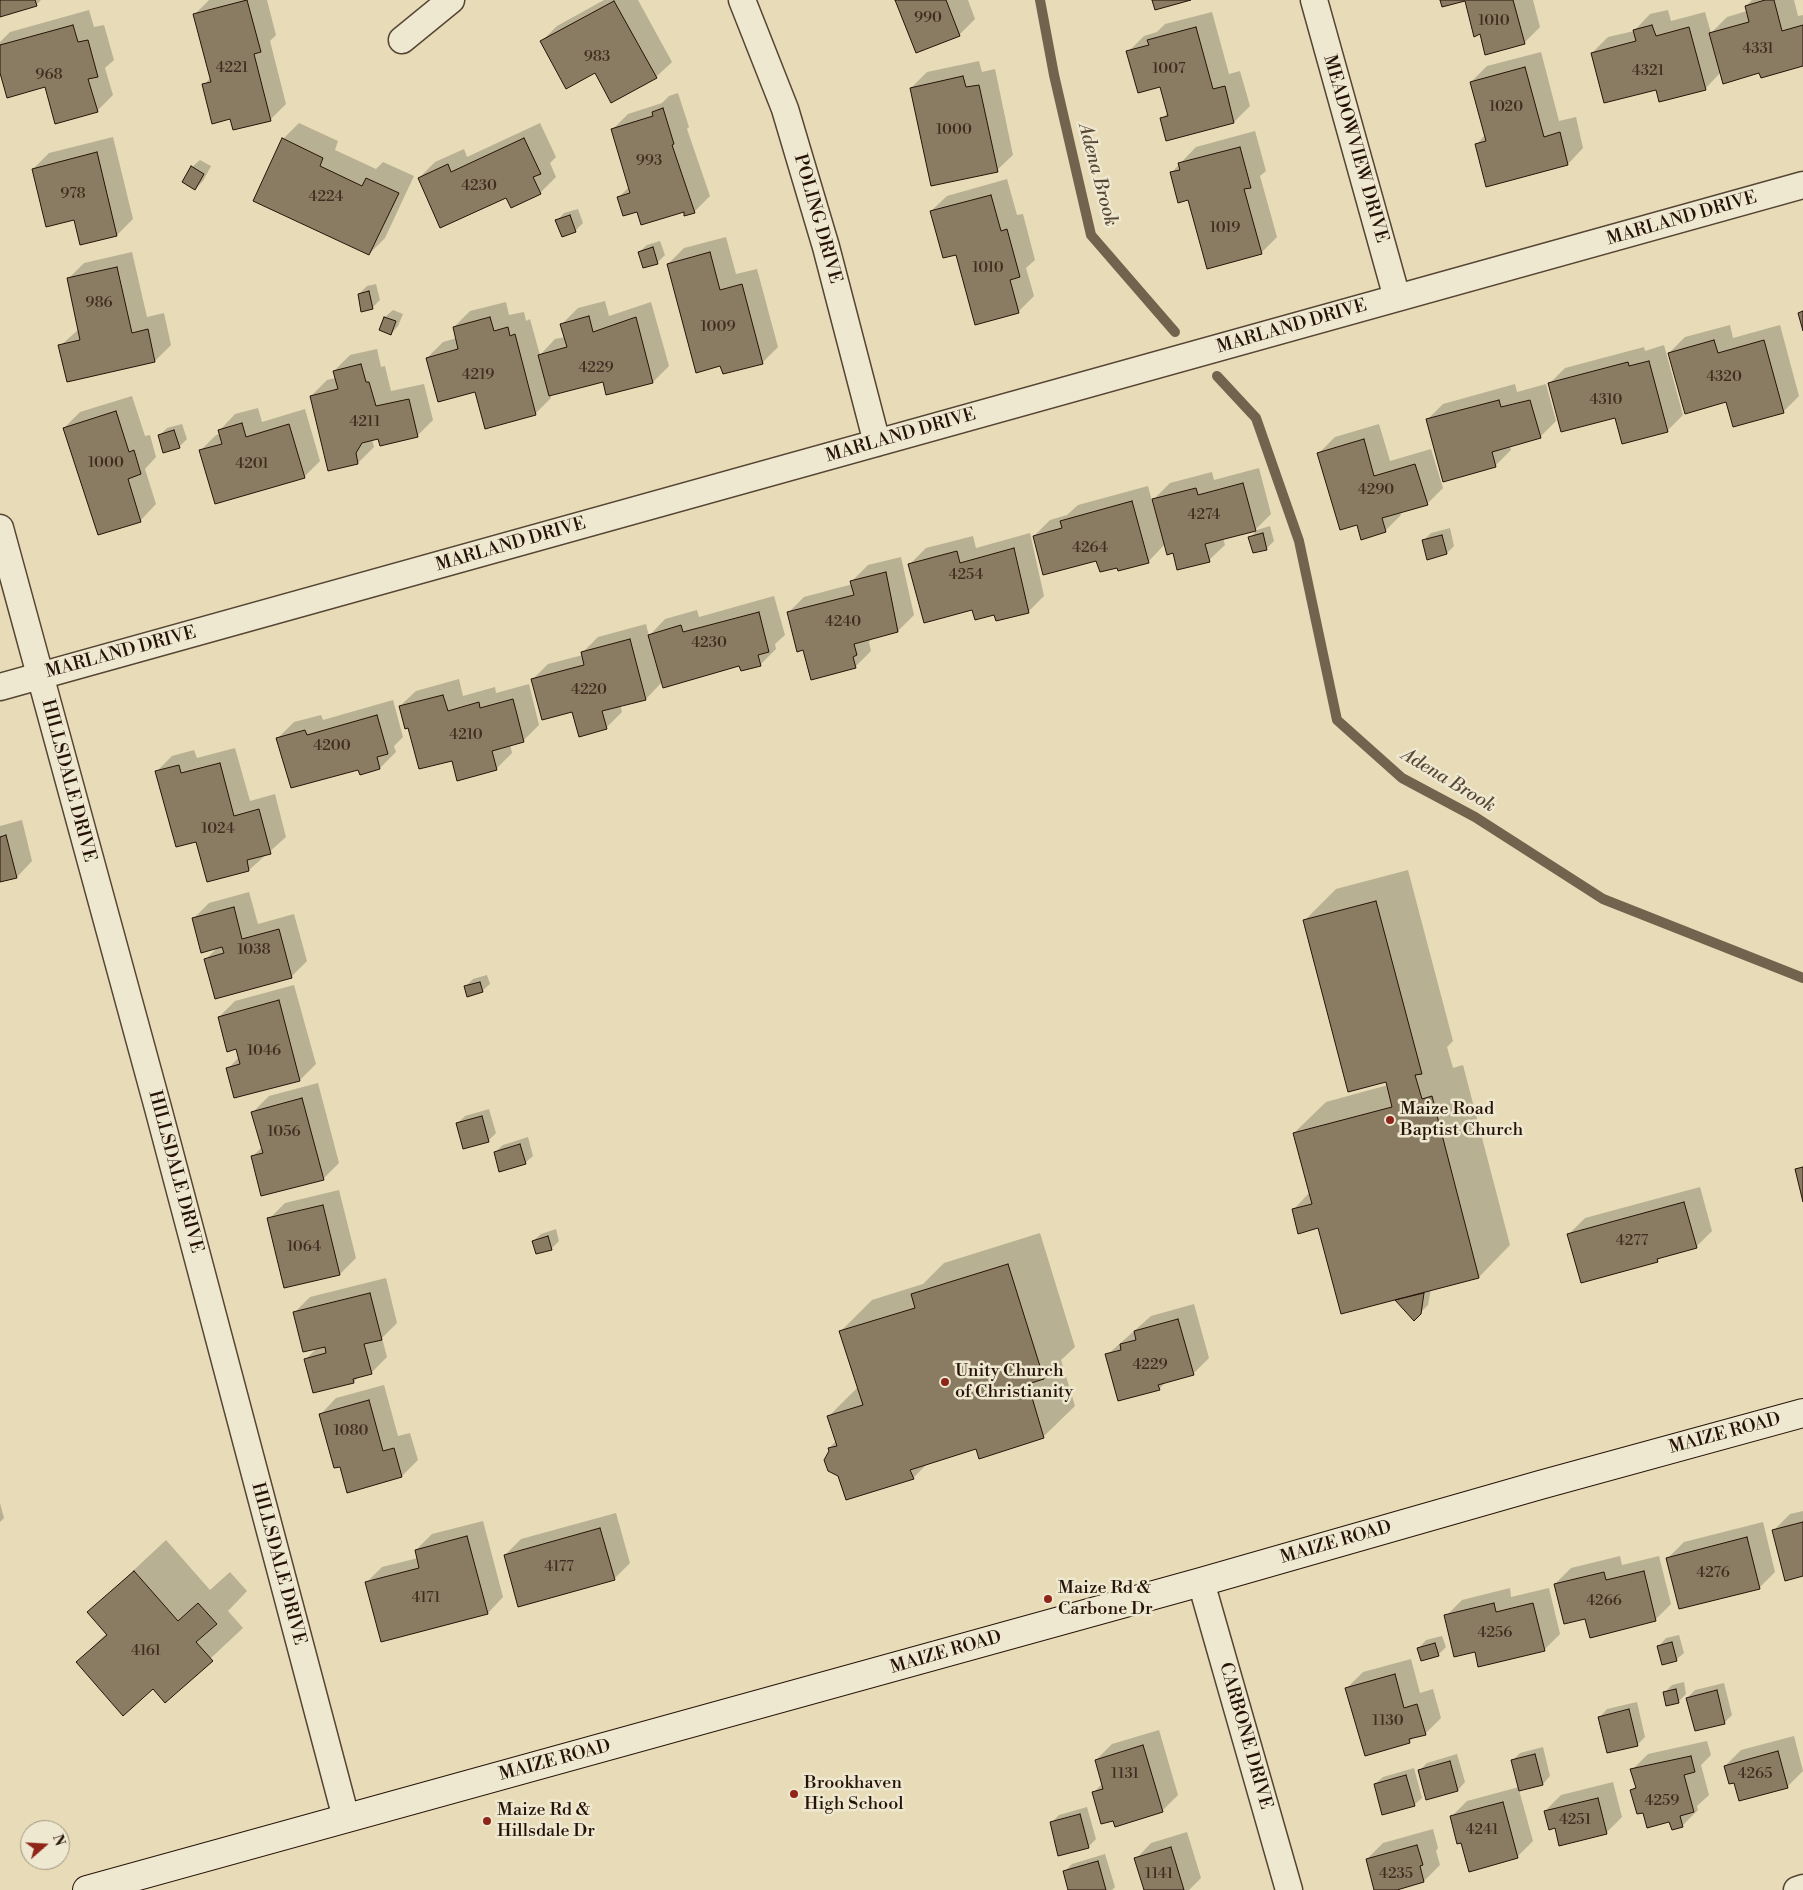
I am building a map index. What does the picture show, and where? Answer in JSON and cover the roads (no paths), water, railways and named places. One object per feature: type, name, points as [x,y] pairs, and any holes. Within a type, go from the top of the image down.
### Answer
[{"type":"street","points":[[402,40],[451,0]]},
{"type":"street","name":"POLING DRIVE","points":[[742,0],[785,109],[826,247],[877,443]]},
{"type":"street","name":"MEADOWVIEW DRIVE","points":[[1314,0],[1397,298]]},
{"type":"street","name":"MARLAND DRIVE","points":[[0,687],[1803,186]]},
{"type":"street","name":"HILLSDALE DRIVE","points":[[0,528],[158,1108],[346,1818]]},
{"type":"street","name":"MAIZE ROAD","points":[[87,1890],[1200,1582],[1540,1484],[1803,1412]]},
{"type":"street","name":"CARBONE DRIVE","points":[[1200,1582],[1289,1890]]},
{"type":"street","points":[[1797,1890],[1803,1888]]},
{"type":"waterway","name":"Adena Brook","points":[[1040,0],[1054,75],[1091,235],[1175,332]]},
{"type":"waterway","name":"Adena Brook","points":[[1217,376],[1256,418],[1299,541],[1337,720],[1402,778],[1475,817],[1603,899],[1803,978]]},
{"type":"place","name":"Maize Road Baptist Church","points":[[1390,1120]]},
{"type":"place","name":"Unity Church of Christianity","points":[[945,1382]]},
{"type":"place","name":"Maize Rd & Carbone Dr","points":[[1048,1599]]},
{"type":"place","name":"Brookhaven High School","points":[[794,1794]]},
{"type":"place","name":"Maize Rd & Hillsdale Dr","points":[[487,1821]]}]
